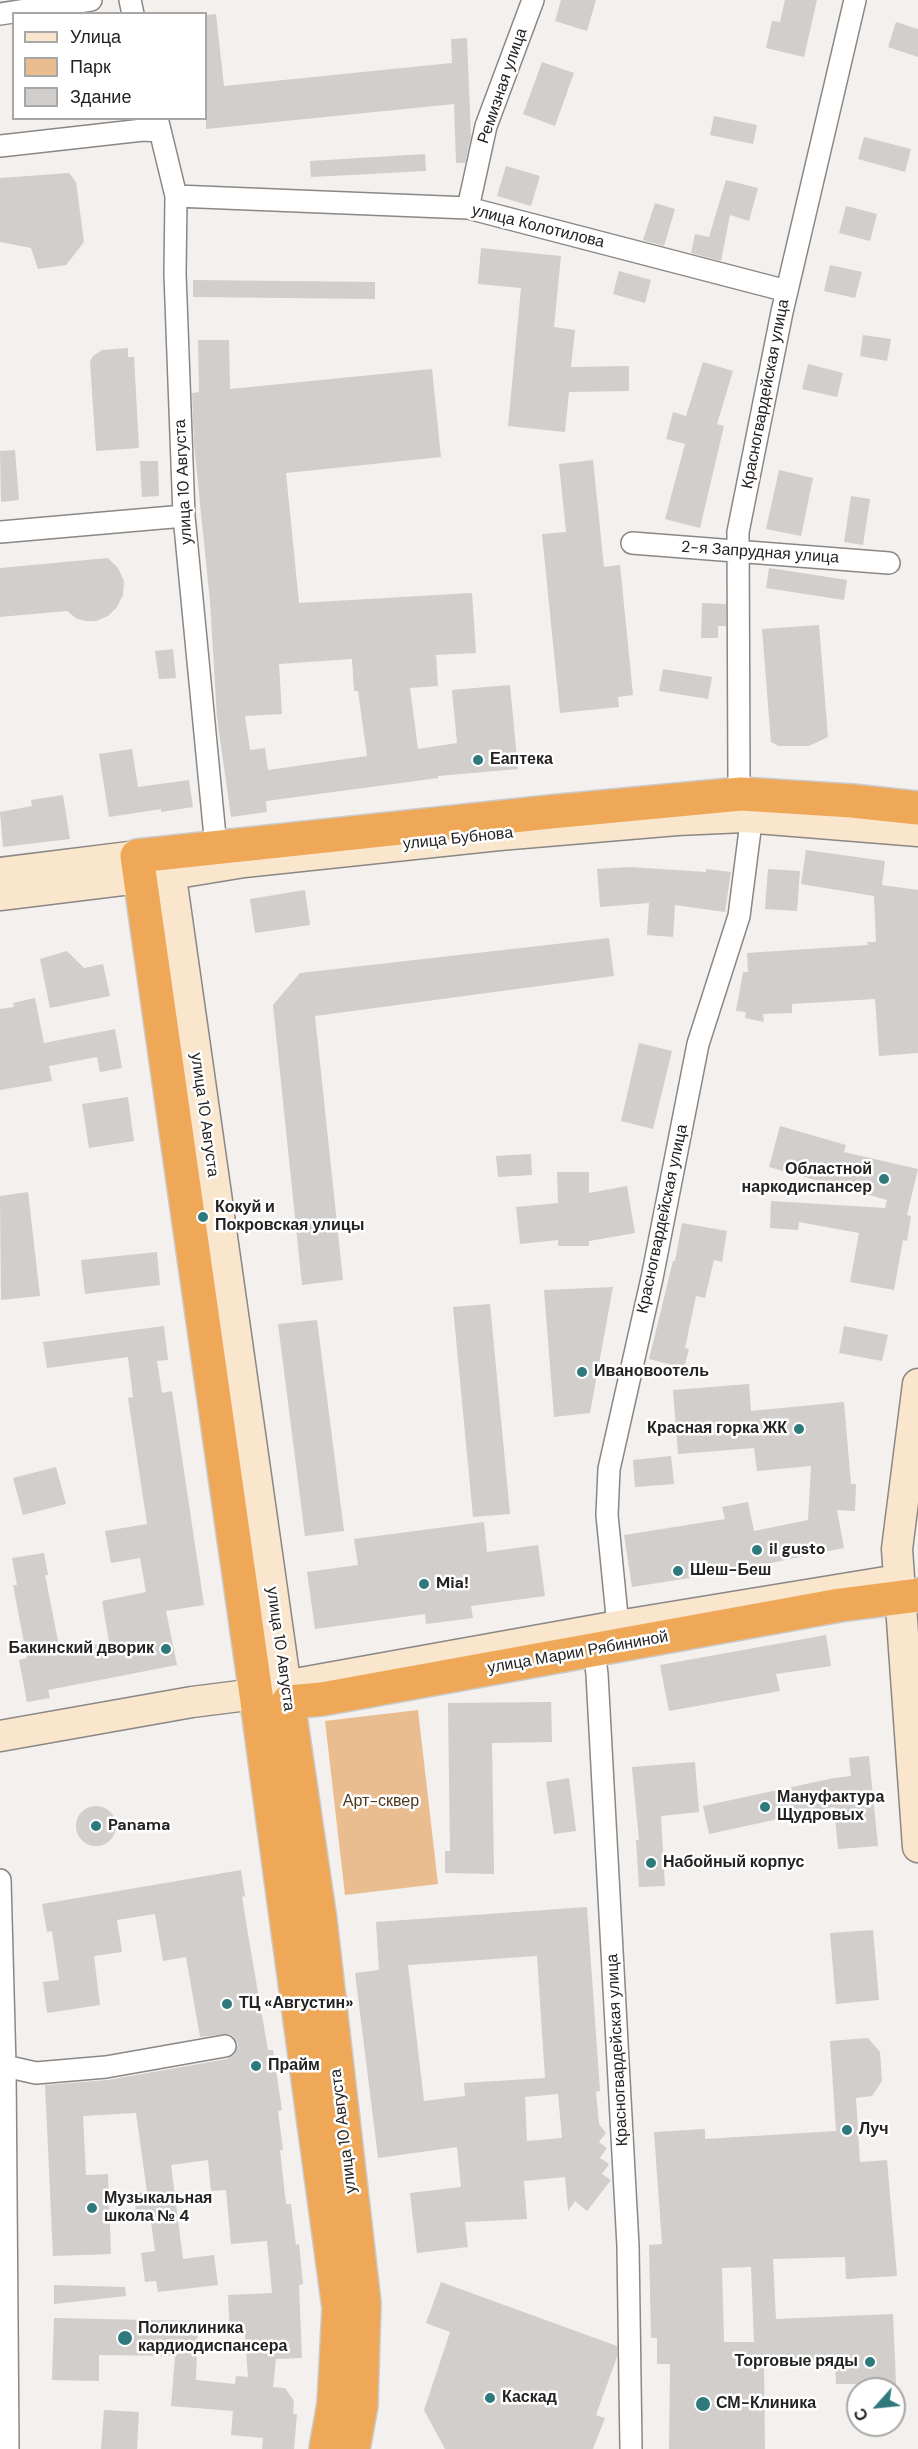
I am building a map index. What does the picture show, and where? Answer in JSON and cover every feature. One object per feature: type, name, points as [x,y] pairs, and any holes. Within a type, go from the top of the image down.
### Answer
[{"type":"highway","name":"улица Бубнова","points":[[153,865],[216,847],[742,806],[852,801],[918,808]]},
{"type":"highway","name":"улица 10 Августа","points":[[153,865],[216,1305],[276,1694],[320,1920],[364,2303],[361,2405],[353,2449]]},
{"type":"highway","name":"улица Марии Рябининой","points":[[276,1694],[322,1699],[840,1605],[908,1587]]},
{"type":"highway","name":"улица 10 Августа","points":[[276,1694],[339,2308],[334,2404],[326,2449]]},
{"type":"main road","name":"улица Бубнова","points":[[0,873],[244,862],[499,835],[677,820],[742,806],[918,831]]},
{"type":"main road","name":"улица Бубнова","points":[[0,895],[153,865]]},
{"type":"main road","points":[[918,1384],[897,1549],[908,1587],[918,1847]]},
{"type":"main road","name":"улица Марии Рябининой","points":[[0,1736],[192,1702],[276,1694],[618,1626],[908,1587]]},
{"type":"street","points":[[13,12],[91,0]]},
{"type":"street","name":"Ремизная улица","points":[[468,208],[486,126],[533,0]]},
{"type":"street","name":"Красногвардейская улица","points":[[618,1626],[607,1515],[609,1469],[652,1278],[698,1044],[739,916],[750,830],[742,806],[738,532],[787,291],[855,0]]},
{"type":"street","points":[[0,146],[143,130],[159,125]]},
{"type":"street","name":"улица 10 Августа","points":[[159,125],[176,196],[175,274],[184,516],[212,828],[216,847]]},
{"type":"street","name":"улица Колотилова","points":[[176,196],[468,208],[787,291]]},
{"type":"street","points":[[0,532],[184,516]]},
{"type":"street","name":"2-я Запрудная улица","points":[[632,543],[889,563]]},
{"type":"street","name":"Красногвардейская улица","points":[[594,1651],[628,2246],[631,2449]]},
{"type":"street","points":[[0,1880],[5,2066],[8,2449]]},
{"type":"street","points":[[5,2066],[36,2073],[106,2067],[225,2046]]},
{"type":"green space","name":"Арт-сквер","points":[[418,1710],[438,1884],[345,1895],[325,1721]]},
{"type":"building","points":[[561,0],[596,0],[587,31],[555,21]]},
{"type":"building","points":[[785,0],[817,0],[804,57],[766,48],[772,21],[780,22]]},
{"type":"building","points":[[216,14],[224,86],[452,63],[451,39],[467,38],[471,137],[465,163],[456,163],[454,104],[206,129],[207,15]]},
{"type":"building","points":[[896,22],[918,29],[918,57],[888,47]]},
{"type":"building","points":[[542,62],[574,73],[555,126],[523,114]]},
{"type":"building","points":[[714,116],[757,125],[753,144],[710,135]]},
{"type":"building","points":[[864,137],[911,149],[905,172],[858,159]]},
{"type":"building","points":[[425,154],[426,171],[311,177],[310,161]]},
{"type":"building","points":[[506,166],[540,176],[531,206],[497,196]]},
{"type":"building","points":[[69,173],[76,182],[84,242],[66,265],[38,269],[31,248],[0,242],[0,178]]},
{"type":"building","points":[[726,180],[758,188],[749,221],[730,215],[721,261],[691,253],[695,234],[709,237]]},
{"type":"building","points":[[655,203],[675,209],[664,246],[643,240]]},
{"type":"building","points":[[846,206],[877,214],[870,241],[839,233]]},
{"type":"building","points":[[481,248],[561,256],[554,327],[575,330],[571,367],[629,366],[629,391],[569,392],[565,432],[508,426],[521,288],[478,284]]},
{"type":"building","points":[[830,265],[862,272],[855,298],[824,291]]},
{"type":"building","points":[[619,271],[651,280],[645,303],[613,294]]},
{"type":"building","points":[[193,280],[375,282],[375,299],[193,297]]},
{"type":"building","points":[[863,335],[891,339],[887,361],[860,356]]},
{"type":"building","points":[[198,340],[229,340],[230,389],[432,369],[441,457],[286,473],[299,603],[472,593],[476,653],[436,655],[438,686],[410,688],[418,749],[457,743],[452,690],[510,685],[518,769],[438,776],[438,778],[266,801],[267,812],[231,817],[217,718],[210,602],[194,444],[192,393],[199,392]],"holes":[[[352,659],[354,691],[358,691],[367,756],[268,770],[265,748],[250,750],[245,716],[282,714],[279,664]]]},
{"type":"building","points":[[128,348],[128,357],[134,357],[139,448],[96,451],[90,362],[93,356],[102,350]]},
{"type":"building","points":[[703,362],[733,371],[717,424],[724,426],[700,528],[665,519],[685,444],[666,439],[673,412],[686,416]]},
{"type":"building","points":[[808,364],[843,373],[837,397],[802,389]]},
{"type":"building","points":[[15,450],[19,500],[1,502],[0,451]]},
{"type":"building","points":[[593,460],[604,567],[620,565],[633,695],[618,697],[619,707],[560,713],[542,534],[566,532],[559,464]]},
{"type":"building","points":[[140,461],[158,461],[159,496],[142,497]]},
{"type":"building","points":[[779,470],[813,478],[801,536],[766,529]]},
{"type":"building","points":[[851,496],[870,499],[863,545],[844,542]]},
{"type":"building","points":[[108,558],[118,568],[124,581],[123,595],[117,607],[108,616],[96,621],[86,621],[77,619],[67,611],[0,617],[0,568]]},
{"type":"building","points":[[769,568],[847,580],[844,600],[766,588]]},
{"type":"building","points":[[702,603],[726,604],[726,626],[718,626],[718,638],[701,638]]},
{"type":"building","points":[[819,625],[828,737],[809,746],[779,746],[771,742],[762,629]]},
{"type":"building","points":[[173,649],[176,678],[159,679],[155,651]]},
{"type":"building","points":[[663,669],[712,677],[708,699],[659,691]]},
{"type":"building","points":[[132,749],[138,787],[189,780],[193,807],[109,817],[99,754]]},
{"type":"building","points":[[63,795],[70,839],[3,847],[0,812],[32,806],[31,800]]},
{"type":"building","points":[[806,850],[885,861],[882,885],[918,890],[918,1053],[879,1056],[875,999],[792,1004],[792,1013],[763,1014],[764,1022],[745,1018],[746,1012],[736,1011],[743,972],[748,972],[747,953],[868,945],[867,942],[876,942],[874,896],[801,884]]},
{"type":"building","points":[[630,867],[731,872],[725,912],[675,905],[673,937],[647,935],[649,903],[600,907],[597,869]]},
{"type":"building","points":[[768,869],[800,871],[797,911],[765,909]]},
{"type":"building","points":[[305,890],[310,925],[255,933],[250,899]]},
{"type":"building","points":[[609,938],[614,976],[315,1016],[343,1280],[302,1285],[273,1005],[300,973]]},
{"type":"building","points":[[67,951],[84,968],[103,964],[110,996],[50,1008],[40,959]]},
{"type":"building","points":[[35,998],[44,1043],[115,1029],[122,1068],[100,1072],[97,1057],[49,1066],[52,1081],[0,1090],[0,1009],[14,1007],[13,1003]]},
{"type":"building","points":[[639,1043],[672,1051],[653,1129],[621,1121]]},
{"type":"building","points":[[128,1097],[134,1141],[89,1148],[82,1104]]},
{"type":"building","points":[[780,1126],[846,1145],[844,1152],[918,1169],[907,1215],[911,1216],[907,1241],[903,1240],[894,1290],[850,1282],[859,1233],[799,1222],[798,1230],[770,1228],[771,1201],[885,1208],[887,1200],[769,1167]]},
{"type":"building","points":[[531,1154],[532,1175],[498,1177],[496,1156]]},
{"type":"building","points":[[557,1172],[589,1172],[589,1193],[627,1186],[635,1233],[589,1241],[589,1246],[558,1246],[558,1240],[520,1244],[516,1207],[558,1203]]},
{"type":"building","points":[[28,1192],[40,1296],[1,1300],[0,1196]]},
{"type":"building","points":[[682,1223],[727,1231],[722,1262],[714,1260],[705,1298],[696,1296],[685,1348],[689,1349],[684,1368],[649,1359],[673,1261],[675,1261]]},
{"type":"building","points":[[157,1252],[160,1285],[85,1294],[81,1260]]},
{"type":"building","points":[[613,1287],[590,1413],[554,1417],[544,1290]]},
{"type":"building","points":[[490,1304],[510,1514],[473,1517],[453,1307]]},
{"type":"building","points":[[317,1320],[344,1531],[305,1536],[278,1324]]},
{"type":"building","points":[[164,1326],[168,1360],[157,1361],[162,1393],[172,1391],[204,1605],[166,1611],[177,1665],[48,1690],[50,1698],[27,1702],[19,1660],[27,1658],[13,1585],[17,1585],[12,1558],[44,1553],[48,1575],[45,1575],[60,1651],[109,1642],[102,1601],[146,1592],[140,1558],[111,1563],[105,1531],[147,1524],[128,1398],[133,1397],[128,1357],[47,1368],[43,1342]]},
{"type":"building","points":[[844,1326],[888,1335],[882,1361],[839,1353]]},
{"type":"building","points":[[749,1384],[751,1411],[844,1402],[851,1484],[856,1484],[855,1511],[837,1510],[844,1548],[722,1573],[632,1587],[624,1535],[725,1519],[722,1507],[748,1502],[754,1531],[808,1520],[811,1466],[757,1471],[754,1448],[678,1454],[673,1390]]},
{"type":"building","points":[[671,1456],[674,1484],[635,1487],[633,1460]]},
{"type":"building","points":[[56,1467],[66,1504],[23,1515],[13,1478]]},
{"type":"building","points":[[484,1522],[487,1552],[538,1545],[545,1596],[471,1606],[473,1618],[426,1624],[425,1614],[315,1629],[307,1572],[358,1565],[354,1539]]},
{"type":"building","points":[[826,1635],[831,1666],[776,1674],[780,1691],[669,1711],[660,1665]]},
{"type":"building","points":[[551,1702],[552,1742],[492,1743],[494,1874],[445,1873],[445,1851],[450,1851],[448,1703]]},
{"type":"building","points":[[869,1756],[878,1846],[838,1849],[834,1807],[709,1834],[703,1806],[851,1776],[849,1758]]},
{"type":"building","points":[[695,1762],[699,1812],[661,1816],[665,1886],[639,1887],[636,1840],[639,1840],[632,1767]]},
{"type":"building","points":[[569,1778],[576,1831],[554,1834],[546,1782]]},
{"type":"building","points":[[96,1806],[110,1812],[116,1826],[110,1840],[96,1846],[82,1840],[76,1826],[82,1812]]},
{"type":"building","points":[[241,1870],[245,1896],[242,1897],[250,1946],[268,2050],[273,2050],[282,2110],[278,2111],[286,2204],[291,2204],[296,2245],[299,2244],[303,2284],[299,2285],[302,2358],[276,2359],[273,2387],[285,2388],[294,2401],[293,2414],[297,2414],[294,2449],[262,2449],[263,2438],[231,2435],[233,2411],[171,2406],[175,2356],[99,2355],[99,2381],[52,2380],[54,2318],[198,2321],[196,2380],[235,2384],[236,2376],[248,2377],[245,2335],[230,2335],[228,2295],[272,2293],[267,2241],[231,2244],[226,2190],[211,2191],[208,2160],[171,2165],[183,2259],[214,2255],[218,2285],[158,2292],[156,2281],[145,2282],[141,2253],[155,2251],[151,2222],[137,2222],[134,2193],[147,2192],[136,2113],[83,2116],[86,2175],[108,2174],[111,2254],[53,2256],[45,2085],[108,2080],[227,2059],[234,2055],[238,2044],[229,2034],[200,2037],[186,1957],[163,1961],[155,1914],[117,1920],[122,1952],[94,1956],[100,2005],[47,2013],[43,1982],[59,1980],[52,1931],[47,1932],[42,1904]]},
{"type":"building","points":[[587,1907],[600,2091],[596,2092],[599,2124],[606,2133],[599,2142],[607,2148],[600,2158],[609,2164],[602,2174],[611,2180],[587,2211],[575,2201],[568,2211],[565,2177],[524,2181],[527,2219],[465,2222],[468,2247],[417,2253],[410,2193],[461,2187],[457,2147],[378,2158],[355,1973],[379,1970],[376,1922]],"holes":[[[537,1956],[545,2078],[464,2083],[465,2096],[424,2101],[408,1965]],[[558,2094],[562,2138],[527,2141],[525,2097]]]},
{"type":"building","points":[[873,1930],[879,2000],[836,2004],[830,1933]]},
{"type":"building","points":[[868,2038],[880,2052],[882,2081],[872,2096],[856,2098],[860,2162],[887,2160],[897,2276],[846,2279],[845,2257],[773,2259],[776,2319],[893,2314],[896,2377],[846,2377],[846,2384],[836,2384],[835,2360],[764,2362],[765,2449],[669,2449],[670,2364],[657,2364],[657,2338],[651,2338],[649,2245],[662,2244],[654,2132],[705,2129],[705,2139],[836,2131],[830,2041]],"holes":[[[751,2267],[754,2342],[724,2342],[722,2268]]]},
{"type":"building","points":[[441,2282],[617,2346],[617,2357],[596,2415],[605,2418],[593,2449],[445,2449],[424,2410],[450,2332],[426,2323]]},
{"type":"building","points":[[54,2285],[125,2287],[126,2296],[54,2304]]},
{"type":"building","points":[[104,2410],[139,2412],[137,2449],[101,2449]]},
{"type":"place","name":"Еаптека","points":[[478,760]]},
{"type":"place","name":"Областной наркодиспансер","points":[[884,1179]]},
{"type":"place","name":"Кокуй и Покровская улицы","points":[[203,1217]]},
{"type":"place","name":"Ивановоотель","points":[[582,1372]]},
{"type":"place","name":"Красная горка ЖК","points":[[799,1429]]},
{"type":"place","name":"il gusto","points":[[757,1550]]},
{"type":"place","name":"Шеш-Беш","points":[[678,1571]]},
{"type":"place","name":"Mia!","points":[[424,1584]]},
{"type":"place","name":"Бакинский дворик","points":[[166,1649]]},
{"type":"place","name":"Мануфактура Щудровых","points":[[765,1807]]},
{"type":"place","name":"Panama","points":[[96,1826]]},
{"type":"place","name":"Набойный корпус","points":[[651,1863]]},
{"type":"place","name":"ТЦ «Августин»","points":[[227,2004]]},
{"type":"place","name":"Прайм","points":[[256,2066]]},
{"type":"place","name":"Луч","points":[[847,2130]]},
{"type":"place","name":"Музыкальная школа № 4","points":[[92,2208]]},
{"type":"place","name":"Поликлиника кардиодиспансера","points":[[125,2338]]},
{"type":"place","name":"Торговые ряды","points":[[870,2362]]},
{"type":"place","name":"Каскад","points":[[490,2398]]},
{"type":"place","name":"СМ-Клиника","points":[[703,2404]]}]
